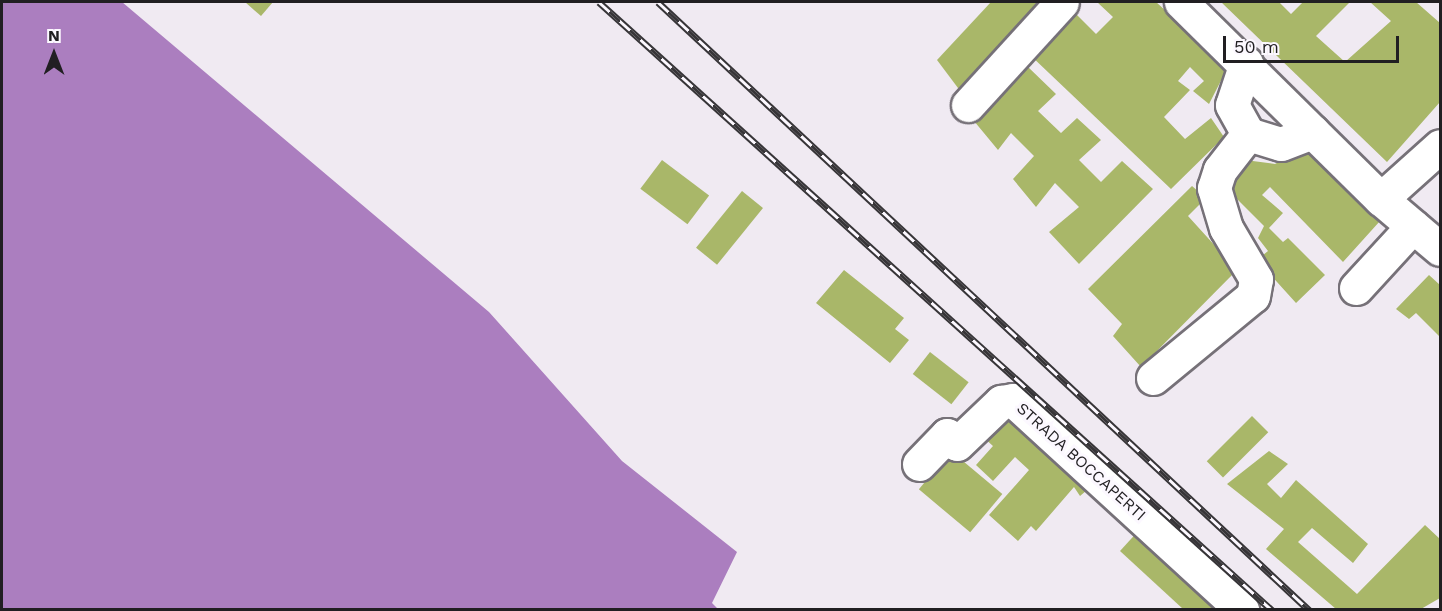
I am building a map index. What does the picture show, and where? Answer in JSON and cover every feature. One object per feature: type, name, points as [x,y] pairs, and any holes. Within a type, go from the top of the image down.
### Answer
[{"type":"street","points":[[969,105],[1062,2]]},
{"type":"street","points":[[1181,2],[1246,63],[1381,199],[1440,249]]},
{"type":"street","points":[[1246,63],[1232,105],[1248,134],[1281,144],[1313,132]]},
{"type":"street","points":[[1153,378],[1253,297],[1256,279],[1226,228],[1214,188],[1220,170],[1248,134]]},
{"type":"street","points":[[1381,199],[1440,146]]},
{"type":"street","points":[[1356,288],[1413,226]]},
{"type":"street","name":"STRADA BOCCAPERTI","points":[[919,464],[947,435],[957,444],[1001,402],[1013,400],[1242,609]]},
{"type":"shaded area","points":[[2,2],[122,2],[489,312],[622,461],[737,552],[712,603],[718,609],[2,609]]},
{"type":"building","points":[[245,2],[273,2],[261,16]]},
{"type":"building","points":[[991,2],[1045,2],[961,92],[937,60]]},
{"type":"building","points":[[1097,2],[1156,2],[1228,67],[1209,104],[1193,91],[1204,81],[1190,67],[1178,81],[1190,90],[1164,117],[1185,139],[1211,118],[1224,137],[1171,189],[1029,54],[1070,8],[1096,34],[1113,17]]},
{"type":"building","points":[[1221,2],[1279,2],[1291,14],[1303,2],[1350,2],[1316,36],[1345,62],[1391,21],[1370,2],[1416,2],[1440,23],[1440,102],[1387,162]]},
{"type":"building","points":[[1027,66],[1056,94],[1038,111],[1061,133],[1077,118],[1101,140],[1079,160],[1101,182],[1122,161],[1153,189],[1079,264],[1049,232],[1079,207],[1055,183],[1036,207],[1013,179],[1034,156],[1011,133],[998,150],[974,121]]},
{"type":"building","points":[[1305,148],[1380,221],[1343,262],[1270,187],[1262,195],[1283,213],[1269,228],[1283,242],[1288,238],[1325,275],[1296,303],[1257,260],[1268,251],[1258,238],[1264,226],[1221,183],[1245,160],[1275,164]]},
{"type":"building","points":[[662,160],[709,196],[687,224],[640,189]]},
{"type":"building","points":[[1192,186],[1206,198],[1188,216],[1237,270],[1141,367],[1113,336],[1122,324],[1088,289]]},
{"type":"building","points":[[742,191],[763,208],[717,265],[696,248]]},
{"type":"building","points":[[844,270],[904,318],[895,329],[909,340],[890,363],[816,303]]},
{"type":"building","points":[[1429,275],[1440,285],[1440,337],[1416,313],[1409,319],[1396,309]]},
{"type":"building","points":[[930,352],[969,382],[951,404],[913,374]]},
{"type":"building","points":[[1008,408],[1093,485],[1080,496],[1074,487],[1036,531],[1031,526],[1018,541],[989,515],[1029,470],[1015,457],[993,481],[976,465],[993,446],[983,437]]},
{"type":"building","points":[[1252,416],[1268,432],[1223,478],[1207,461]]},
{"type":"building","points":[[951,451],[1002,494],[970,532],[919,489]]},
{"type":"building","points":[[1269,451],[1288,464],[1267,484],[1281,498],[1296,480],[1368,544],[1353,563],[1312,528],[1298,542],[1357,594],[1425,525],[1440,539],[1440,598],[1421,609],[1336,609],[1266,549],[1284,529],[1227,484]]},
{"type":"building","points":[[1141,528],[1231,609],[1183,609],[1120,551]]},
{"type":"railway","points":[[599,2],[1272,610]]},
{"type":"railway","points":[[658,2],[1309,610]]}]
